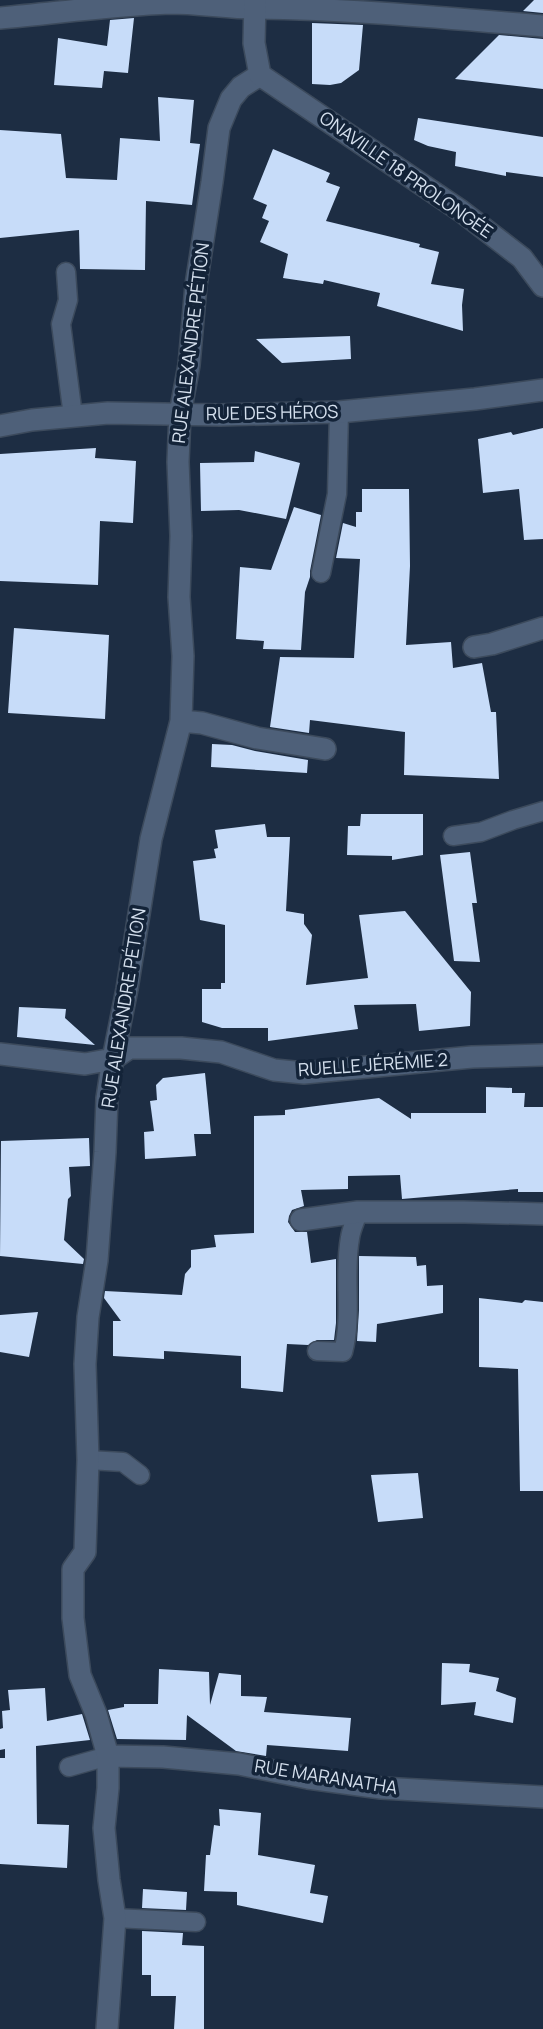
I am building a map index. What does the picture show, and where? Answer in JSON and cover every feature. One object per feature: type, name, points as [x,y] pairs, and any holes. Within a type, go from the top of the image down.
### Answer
[{"type":"street","points":[[0,18],[79,12],[122,5],[255,4],[543,26]]},
{"type":"street","points":[[255,4],[254,43],[260,75]]},
{"type":"street","name":"ONAVILLE 18 PROLONGÉE","points":[[260,75],[461,211],[522,258],[543,286]]},
{"type":"street","name":"RUE ALEXANDRE PÉTION","points":[[107,2029],[115,1918],[104,1828],[108,1756],[96,1714],[80,1675],[73,1618],[73,1569],[85,1552],[88,1460],[85,1364],[88,1317],[97,1260],[106,1152],[107,1098],[113,1059],[151,839],[181,721],[183,656],[179,597],[181,536],[178,462],[180,414],[189,365],[196,285],[219,128],[231,99],[241,87],[260,75]]},
{"type":"street","name":"RUE DES HÉROS","points":[[0,426],[32,420],[108,413],[339,412],[475,400],[543,390]]},
{"type":"street","points":[[474,647],[543,628]]},
{"type":"street","points":[[181,721],[202,723],[257,738],[325,749]]},
{"type":"street","name":"RUELLE JÉRÉMIE 2","points":[[0,1054],[85,1064],[113,1059],[129,1048],[181,1048],[222,1052],[274,1070],[304,1073],[472,1057],[543,1055]]},
{"type":"street","points":[[300,1220],[359,1212],[543,1214]]},
{"type":"street","name":"RUE MARANATHA","points":[[108,1756],[163,1757],[239,1764],[308,1778],[381,1788],[543,1797]]},
{"type":"lane","points":[[66,272],[68,300],[61,324],[73,416]]},
{"type":"lane","points":[[321,573],[337,494],[339,412]]},
{"type":"lane","points":[[453,836],[481,832],[543,811]]},
{"type":"lane","points":[[317,1351],[344,1352],[350,1237],[359,1212]]},
{"type":"lane","points":[[88,1460],[123,1462],[140,1475]]},
{"type":"lane","points":[[69,1767],[108,1756]]},
{"type":"lane","points":[[115,1918],[196,1922]]},
{"type":"building","points":[[534,0],[543,0],[543,13],[523,11]]},
{"type":"building","points":[[134,18],[128,73],[104,71],[102,88],[54,85],[58,38],[107,46],[110,20]]},
{"type":"building","points":[[312,23],[363,25],[359,70],[341,83],[312,84]]},
{"type":"building","points":[[499,35],[543,39],[543,89],[455,79]]},
{"type":"building","points":[[158,97],[194,100],[190,143],[200,144],[192,205],[146,201],[145,270],[80,269],[79,230],[0,238],[0,130],[61,134],[66,178],[117,180],[120,138],[160,141]]},
{"type":"building","points":[[418,118],[543,137],[543,177],[506,172],[506,176],[455,166],[456,152],[414,140]]},
{"type":"building","points":[[273,149],[330,173],[326,182],[340,187],[326,221],[420,244],[419,247],[439,252],[431,284],[464,289],[463,331],[377,306],[380,293],[324,280],[323,284],[283,278],[288,254],[260,242],[269,221],[262,218],[267,205],[253,199]]},
{"type":"building","points":[[350,336],[351,359],[282,363],[256,339]]},
{"type":"building","points":[[543,428],[543,539],[524,540],[519,489],[483,493],[478,439]]},
{"type":"building","points":[[96,448],[95,458],[136,461],[133,523],[100,521],[98,585],[0,581],[0,454]]},
{"type":"building","points":[[255,451],[300,463],[286,519],[239,510],[201,511],[200,463],[254,462]]},
{"type":"building","points":[[362,489],[409,489],[410,566],[406,645],[451,642],[453,668],[482,663],[491,712],[496,712],[499,779],[404,775],[405,732],[310,720],[309,733],[270,727],[280,657],[354,658],[360,559],[336,558],[343,523],[356,527],[356,512],[362,512]]},
{"type":"building","points":[[294,507],[321,515],[305,592],[301,650],[263,649],[264,641],[236,639],[240,567],[271,570]]},
{"type":"building","points":[[14,628],[109,635],[105,719],[8,713]]},
{"type":"building","points":[[212,744],[232,745],[308,760],[307,773],[211,767]]},
{"type":"building","points":[[361,814],[423,814],[423,855],[392,860],[392,856],[347,855],[348,826],[360,826]]},
{"type":"building","points":[[265,824],[267,837],[290,837],[286,911],[304,914],[304,924],[312,935],[306,985],[368,978],[359,915],[405,911],[471,992],[470,1026],[419,1031],[416,1004],[354,1005],[358,1029],[268,1041],[268,1028],[222,1028],[202,1022],[202,989],[221,989],[221,983],[225,983],[225,925],[200,920],[193,861],[216,858],[214,849],[218,848],[215,830]]},
{"type":"building","points":[[470,852],[477,903],[472,903],[480,962],[454,961],[440,855]]},
{"type":"building","points":[[19,1007],[66,1009],[65,1018],[95,1045],[17,1037]]},
{"type":"building","points":[[205,1073],[211,1134],[194,1134],[196,1156],[145,1159],[144,1132],[154,1131],[150,1101],[157,1100],[156,1085],[163,1078]]},
{"type":"building","points":[[486,1087],[512,1088],[512,1093],[525,1093],[524,1107],[543,1107],[543,1192],[518,1192],[518,1189],[402,1199],[400,1175],[348,1176],[348,1189],[301,1190],[304,1206],[292,1210],[288,1222],[295,1232],[307,1232],[311,1263],[336,1259],[336,1323],[334,1340],[317,1340],[308,1345],[287,1344],[283,1392],[241,1388],[241,1356],[164,1351],[164,1359],[113,1356],[113,1321],[121,1321],[104,1298],[105,1291],[182,1295],[185,1274],[191,1267],[191,1250],[216,1247],[214,1235],[254,1233],[254,1116],[285,1115],[285,1110],[379,1098],[411,1119],[411,1113],[486,1113]]},
{"type":"building","points":[[89,1138],[90,1166],[69,1167],[71,1196],[68,1199],[64,1240],[84,1259],[83,1264],[0,1256],[1,1141]]},
{"type":"building","points":[[359,1256],[416,1257],[417,1266],[426,1265],[427,1286],[443,1285],[443,1313],[377,1324],[376,1342],[357,1341]]},
{"type":"building","points":[[479,1298],[522,1303],[525,1300],[543,1302],[543,1491],[520,1491],[518,1369],[479,1367]]},
{"type":"building","points":[[38,1312],[29,1357],[0,1352],[0,1315]]},
{"type":"building","points":[[418,1473],[423,1518],[378,1522],[371,1475]]},
{"type":"building","points":[[442,1663],[470,1664],[469,1672],[499,1678],[496,1691],[516,1698],[513,1723],[474,1715],[476,1702],[441,1705]]},
{"type":"building","points":[[159,1669],[209,1672],[210,1705],[219,1673],[241,1675],[241,1696],[267,1697],[264,1712],[351,1718],[348,1751],[267,1745],[266,1756],[236,1751],[187,1715],[186,1740],[117,1739],[108,1710],[124,1707],[124,1704],[158,1704]]},
{"type":"building","points":[[45,1688],[47,1721],[82,1714],[90,1740],[36,1746],[37,1824],[69,1825],[67,1868],[0,1864],[0,1758],[5,1758],[5,1749],[0,1750],[2,1711],[10,1710],[8,1690]]},
{"type":"building","points":[[219,1809],[261,1813],[258,1855],[315,1865],[310,1893],[328,1896],[323,1923],[237,1905],[237,1892],[204,1891],[206,1855],[210,1855],[214,1825],[220,1826]]},
{"type":"building","points":[[143,1889],[187,1892],[186,1910],[142,1908]]},
{"type":"building","points":[[142,1931],[183,1933],[182,1945],[204,1946],[204,2029],[174,2029],[176,1996],[151,1996],[151,1975],[142,1975]]}]
